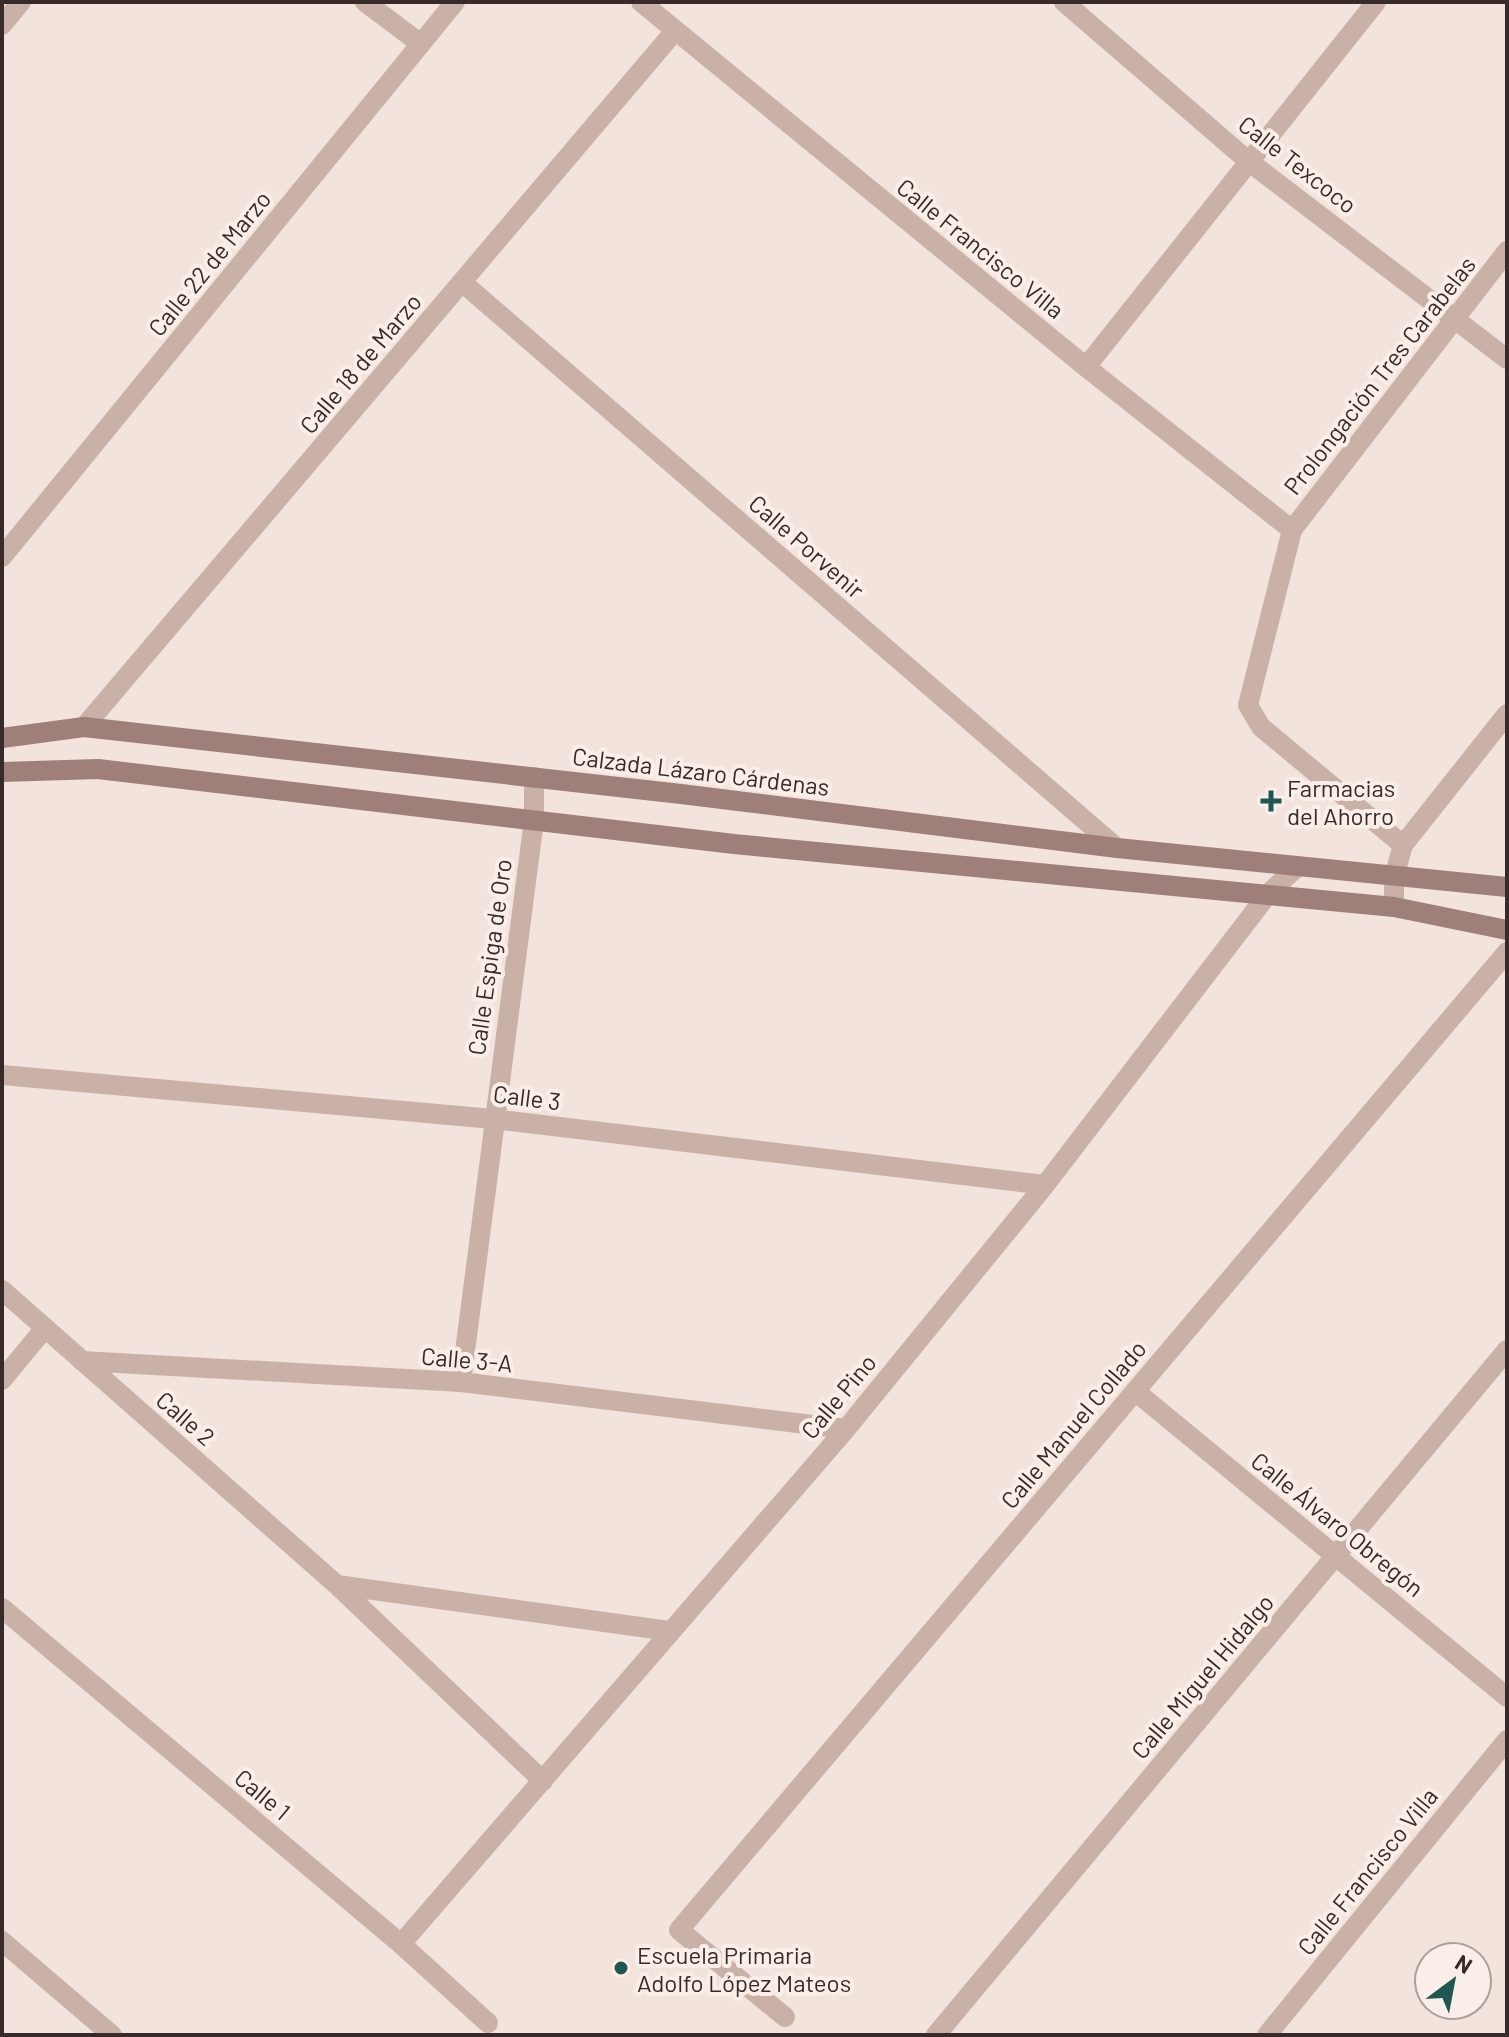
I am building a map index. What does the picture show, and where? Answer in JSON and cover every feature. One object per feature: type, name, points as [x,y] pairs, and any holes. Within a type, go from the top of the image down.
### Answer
[{"type":"street","points":[[2,25],[21,2]]},
{"type":"street","points":[[365,2],[421,44]]},
{"type":"street","name":"Calle 22 de Marzo","points":[[2,557],[455,2]]},
{"type":"street","name":"Calle Francisco Villa","points":[[641,2],[1086,367],[1292,530]]},
{"type":"street","name":"Calle Texcoco","points":[[1064,2],[1247,160],[1507,359]]},
{"type":"street","points":[[1086,367],[1247,160],[1376,2]]},
{"type":"street","name":"Calle 18 de Marzo","points":[[84,727],[674,32]]},
{"type":"street","name":"Prolongación Tres Carabelas","points":[[1292,530],[1507,251]]},
{"type":"street","name":"Calle Porvenir","points":[[463,283],[1117,848]]},
{"type":"street","points":[[1292,530],[1248,705],[1261,727],[1403,845]]},
{"type":"street","points":[[1394,907],[1394,877],[1403,845],[1507,714]]},
{"type":"street","name":"Calzada Lázaro Cárdenas","points":[[2,738],[84,727],[534,777],[1117,848],[1507,887]]},
{"type":"street","points":[[2,772],[98,769],[750,845],[1394,907],[1507,930]]},
{"type":"street","name":"Calle Espiga de Oro","points":[[461,1382],[534,820],[534,777]]},
{"type":"street","name":"Calle Pino","points":[[401,1944],[846,1429],[1045,1185],[1268,894],[1297,867]]},
{"type":"street","name":"Calle Manuel Collado","points":[[785,2017],[679,1930],[1507,952]]},
{"type":"street","name":"Calle 3","points":[[2,1075],[493,1119],[1045,1185]]},
{"type":"street","name":"Calle 2","points":[[2,1290],[337,1585],[543,1781]]},
{"type":"street","points":[[2,1380],[45,1328]]},
{"type":"street","name":"Calle Miguel Hidalgo","points":[[936,2035],[1507,1350]]},
{"type":"street","name":"Calle 3-A","points":[[82,1361],[461,1382],[846,1429]]},
{"type":"street","name":"Calle Álvaro Obregón","points":[[1135,1391],[1507,1697]]},
{"type":"street","points":[[337,1585],[669,1631]]},
{"type":"street","name":"Calle 1","points":[[2,1608],[401,1944],[488,2023]]},
{"type":"street","name":"Calle Francisco Villa","points":[[1267,2035],[1507,1740]]},
{"type":"street","points":[[2,1941],[112,2035]]},
{"type":"place","name":"Farmacias del Ahorro","points":[[1271,801]]},
{"type":"place","name":"Escuela Primaria Adolfo López Mateos","points":[[621,1968]]}]
